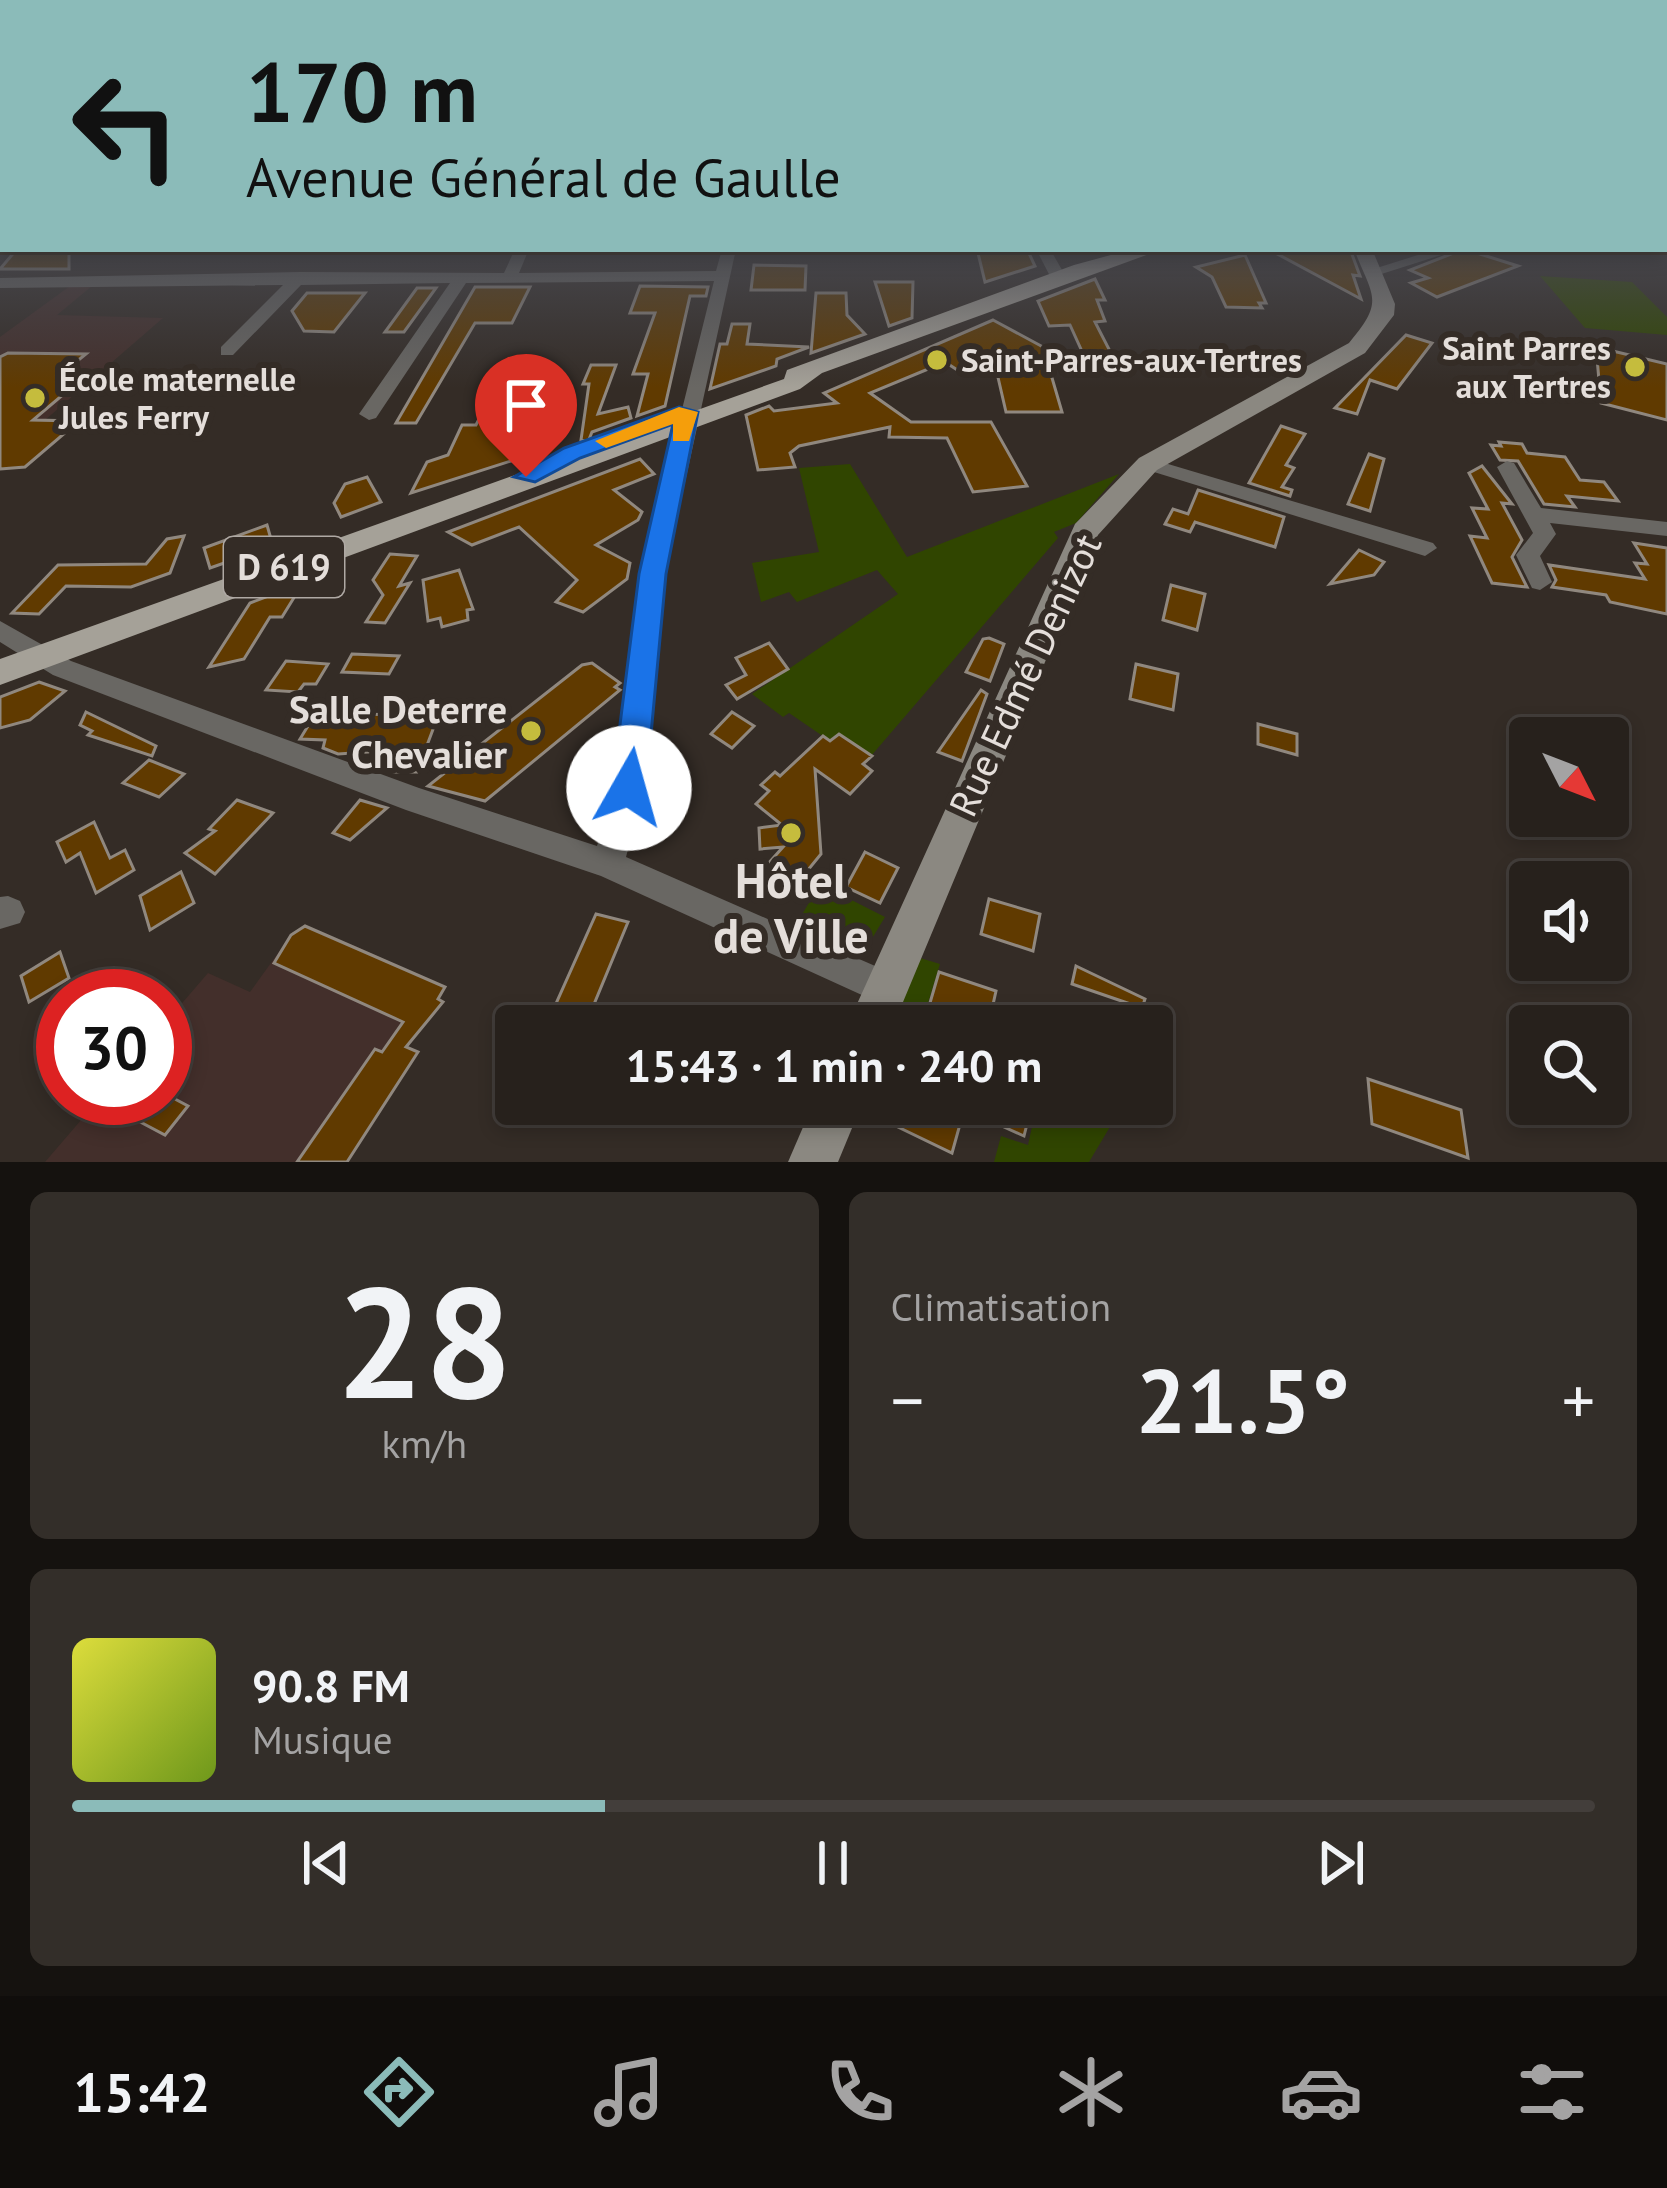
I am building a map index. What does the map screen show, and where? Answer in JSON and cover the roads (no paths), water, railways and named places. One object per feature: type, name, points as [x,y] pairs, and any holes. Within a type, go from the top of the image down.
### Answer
[{"type":"main road","name":"D 619","points":[[0,672],[686,417],[792,384],[812,371],[1052,279]]},
{"type":"street","points":[[0,283],[226,279]]},
{"type":"street","points":[[226,351],[299,279]]},
{"type":"street","points":[[369,414],[460,279]]},
{"type":"street","points":[[608,864],[629,788],[652,574],[686,417],[723,279]]},
{"type":"street","name":"Rue Edmé Denizot","points":[[879,1005],[1085,531],[1148,464],[1357,347],[1384,315],[1373,279]]},
{"type":"street","points":[[1148,464],[1425,548]]},
{"type":"street","points":[[1507,467],[1545,534],[1528,556],[1540,582]]},
{"type":"street","points":[[1534,514],[1667,529]]},
{"type":"street","points":[[0,630],[41,657],[417,802],[608,864],[874,1005]]},
{"type":"street","points":[[813,1162],[829,1125]]},
{"type":"place","name":"Saint-Parres-aux-Tertres","points":[[937,360]]},
{"type":"place","name":"Saint Parres aux Tertres","points":[[1635,367]]},
{"type":"place","name":"École maternelle Jules Ferry","points":[[35,398]]},
{"type":"place","name":"Salle Deterre Chevalier","points":[[531,731]]},
{"type":"place","name":"Hôtel de Ville","points":[[791,833]]}]
